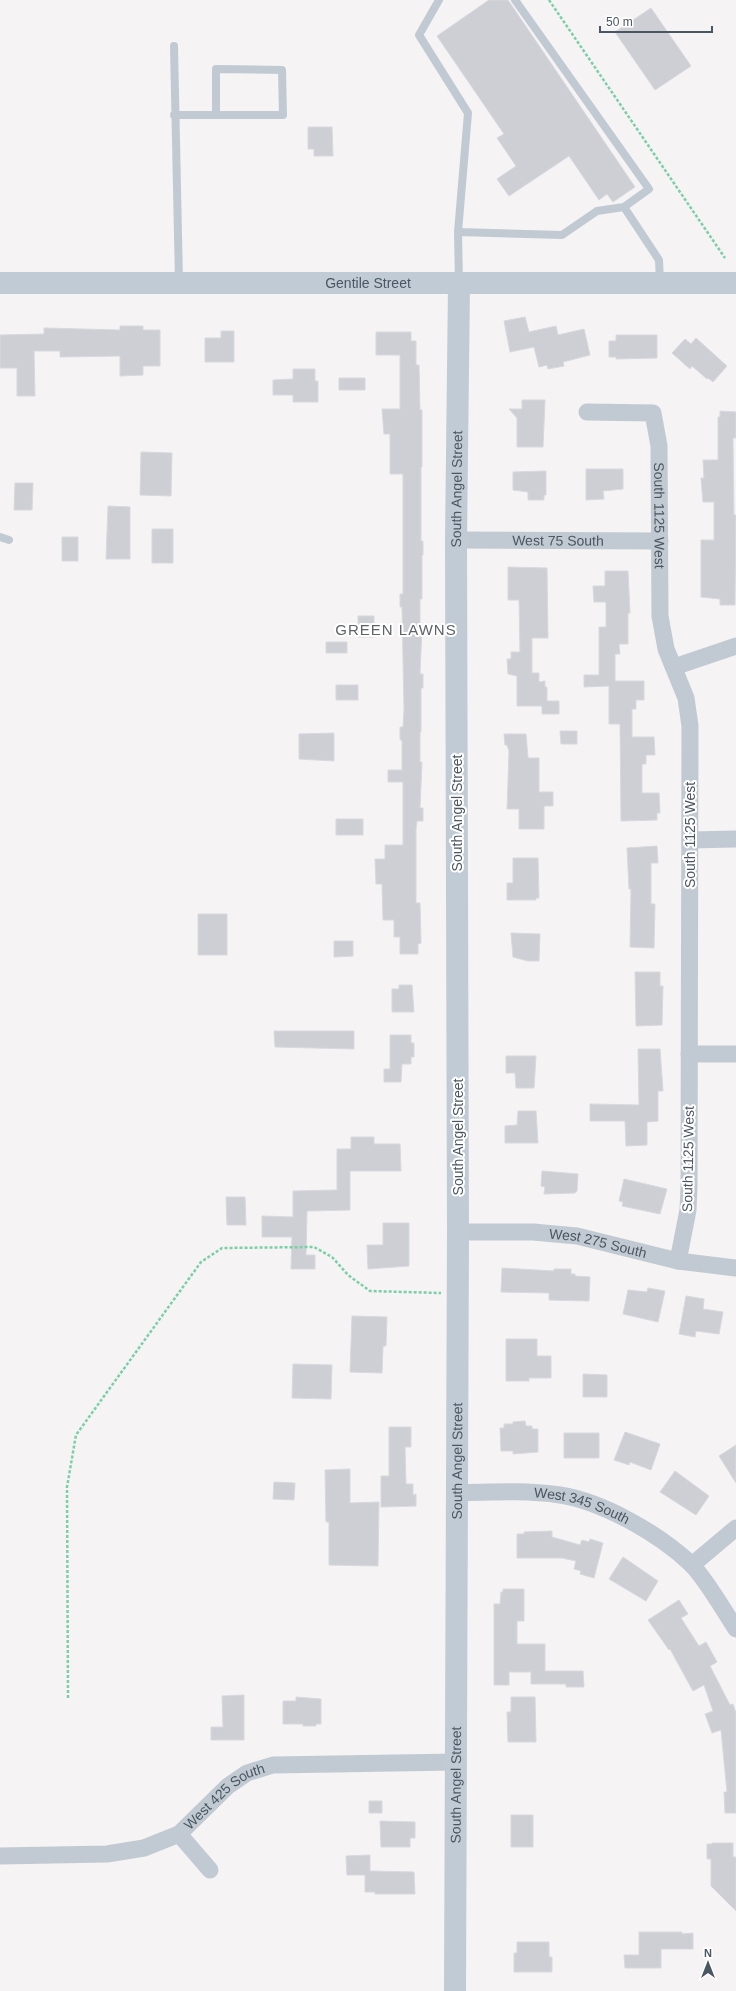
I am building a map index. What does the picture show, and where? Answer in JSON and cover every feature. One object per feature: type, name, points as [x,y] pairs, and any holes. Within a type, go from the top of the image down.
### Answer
[{"type":"main road","name":"Gentile Street","points":[[0,283],[736,283]]},
{"type":"main road","name":"South Angel Street","points":[[455,1991],[458,1293],[456,540],[459,284]]},
{"type":"street","name":"South 1125 West","points":[[587,412],[653,413],[659,446],[660,616],[666,650],[686,698],[690,726],[689,1187],[688,1210],[678,1261]]},
{"type":"street","name":"West 75 South","points":[[456,540],[660,541]]},
{"type":"street","points":[[674,667],[736,646]]},
{"type":"street","points":[[690,840],[736,839]]},
{"type":"street","points":[[689,1054],[736,1054]]},
{"type":"street","name":"West 275 South","points":[[458,1232],[532,1232],[577,1236],[678,1261],[736,1268]]},
{"type":"street","name":"West 345 South","points":[[457,1493],[528,1492],[562,1495],[603,1508],[642,1526],[692,1565]]},
{"type":"street","points":[[736,1528],[692,1565],[736,1629]]},
{"type":"street","name":"West 425 South","points":[[0,1856],[107,1854],[144,1848],[179,1834],[228,1786],[247,1773],[273,1765],[456,1762]]},
{"type":"street","points":[[179,1834],[210,1870]]},
{"type":"lane","points":[[439,0],[419,35],[468,113],[458,232],[459,284]]},
{"type":"lane","points":[[458,232],[562,235],[597,211],[624,207],[649,189],[515,0]]},
{"type":"lane","points":[[174,46],[174,115],[179,283]]},
{"type":"lane","points":[[174,115],[283,115],[282,70],[216,69],[216,114]]},
{"type":"lane","points":[[624,207],[659,260],[660,283]]},
{"type":"lane","points":[[0,537],[10,540]]},
{"type":"path","points":[[549,0],[725,258]]},
{"type":"path","points":[[68,1698],[67,1487],[76,1435],[201,1262],[222,1248],[314,1247],[332,1257],[348,1275],[370,1291],[458,1293]]},
{"type":"building","points":[[489,0],[508,0],[635,187],[613,202],[607,194],[599,200],[569,156],[509,196],[497,179],[516,166],[497,138],[504,134],[437,36]]},
{"type":"building","points":[[651,8],[691,66],[655,90],[615,32]]},
{"type":"building","points":[[308,127],[332,127],[333,156],[314,156],[314,149],[308,149]]},
{"type":"building","points":[[525,317],[529,332],[556,326],[558,335],[584,329],[590,355],[563,362],[564,366],[548,369],[547,365],[539,367],[534,347],[510,352],[504,321]]},
{"type":"building","points":[[120,326],[143,326],[143,330],[160,330],[160,366],[143,366],[143,375],[120,376],[120,356],[60,357],[60,351],[34,351],[35,396],[17,396],[17,368],[0,368],[0,335],[44,334],[44,328],[120,330]]},
{"type":"building","points":[[221,331],[234,331],[234,362],[205,362],[205,338],[221,338]]},
{"type":"building","points":[[376,332],[411,332],[411,341],[416,341],[416,365],[419,365],[420,410],[422,410],[421,541],[423,541],[422,599],[420,599],[420,628],[422,628],[420,674],[423,674],[423,688],[421,688],[420,762],[422,762],[420,808],[423,808],[423,821],[417,821],[416,829],[416,903],[420,903],[421,943],[418,944],[418,954],[400,954],[400,937],[394,937],[394,920],[383,920],[382,884],[376,884],[375,859],[385,859],[385,845],[403,845],[403,782],[388,782],[388,770],[402,770],[402,740],[400,740],[400,727],[403,727],[404,710],[402,607],[400,607],[400,594],[403,594],[403,474],[390,474],[390,434],[384,434],[382,409],[400,409],[400,355],[376,355]]},
{"type":"building","points":[[616,335],[657,335],[657,358],[616,359],[616,357],[609,357],[609,341],[616,341]]},
{"type":"building","points":[[696,338],[727,366],[713,382],[708,378],[707,379],[692,366],[690,369],[672,353],[685,339],[691,344]]},
{"type":"building","points":[[293,369],[315,369],[315,381],[318,381],[318,402],[293,402],[293,395],[273,395],[273,380],[293,379]]},
{"type":"building","points":[[339,378],[365,378],[365,390],[339,390]]},
{"type":"building","points":[[522,400],[545,400],[543,447],[517,447],[517,418],[509,409],[522,409]]},
{"type":"building","points":[[720,411],[736,412],[736,438],[733,438],[734,515],[736,515],[735,605],[720,605],[720,599],[701,597],[701,540],[714,540],[714,502],[703,502],[701,478],[704,478],[703,460],[718,460],[718,417],[720,417]]},
{"type":"building","points":[[141,452],[172,453],[171,496],[140,495]]},
{"type":"building","points":[[586,469],[623,469],[623,489],[603,491],[604,499],[586,500]]},
{"type":"building","points":[[546,471],[546,495],[544,495],[544,500],[528,500],[528,492],[513,490],[513,472]]},
{"type":"building","points":[[15,483],[33,483],[32,510],[14,510]]},
{"type":"building","points":[[108,506],[130,507],[130,559],[106,559]]},
{"type":"building","points":[[152,529],[173,529],[173,563],[152,563]]},
{"type":"building","points":[[62,537],[78,537],[78,561],[62,561]]},
{"type":"building","points":[[508,567],[547,568],[548,638],[532,638],[532,673],[539,673],[539,682],[545,681],[545,687],[547,687],[547,701],[559,701],[559,714],[542,714],[542,706],[517,706],[517,676],[508,674],[507,659],[511,659],[511,652],[520,652],[519,600],[508,600]]},
{"type":"building","points":[[605,571],[628,571],[630,613],[628,613],[628,644],[619,644],[620,654],[615,654],[615,681],[644,681],[644,700],[636,700],[636,709],[632,709],[632,737],[654,737],[655,755],[646,755],[646,764],[642,764],[642,793],[659,793],[660,813],[657,813],[657,820],[621,821],[620,724],[609,724],[609,686],[584,687],[584,675],[599,675],[599,627],[606,627],[606,602],[594,602],[593,586],[605,586]]},
{"type":"building","points":[[358,616],[374,616],[374,637],[358,637]]},
{"type":"building","points":[[326,642],[347,642],[347,653],[326,653]]},
{"type":"building","points":[[336,685],[358,685],[358,700],[336,700]]},
{"type":"building","points":[[560,731],[577,731],[577,744],[561,744]]},
{"type":"building","points":[[334,733],[334,761],[299,759],[299,734]]},
{"type":"building","points":[[504,734],[526,734],[528,758],[539,758],[539,792],[553,792],[553,806],[544,806],[544,829],[519,829],[519,809],[507,809],[509,751],[507,745],[505,745]]},
{"type":"building","points":[[336,819],[363,819],[363,835],[336,835]]},
{"type":"building","points":[[657,846],[658,863],[651,863],[651,904],[655,904],[654,948],[630,947],[631,889],[629,889],[627,848]]},
{"type":"building","points":[[513,858],[538,858],[539,898],[536,898],[536,900],[507,900],[507,883],[513,883]]},
{"type":"building","points":[[198,914],[227,914],[227,955],[198,955]]},
{"type":"building","points":[[511,933],[540,934],[539,961],[528,961],[513,957]]},
{"type":"building","points":[[334,941],[353,941],[353,956],[334,957]]},
{"type":"building","points":[[635,972],[660,972],[660,986],[663,986],[662,1025],[636,1026]]},
{"type":"building","points":[[399,985],[412,985],[414,1012],[392,1012],[392,989],[399,989]]},
{"type":"building","points":[[274,1031],[354,1031],[354,1049],[275,1047]]},
{"type":"building","points":[[390,1035],[411,1035],[411,1043],[414,1043],[414,1057],[411,1057],[411,1064],[402,1064],[401,1082],[384,1082],[384,1069],[390,1069]]},
{"type":"building","points":[[638,1049],[660,1049],[663,1091],[658,1091],[658,1121],[647,1122],[647,1145],[626,1146],[625,1121],[590,1121],[590,1104],[639,1105]]},
{"type":"building","points":[[506,1056],[536,1056],[534,1088],[516,1088],[515,1073],[506,1073]]},
{"type":"building","points":[[518,1111],[536,1111],[538,1143],[505,1143],[505,1126],[517,1125]]},
{"type":"building","points":[[351,1137],[374,1137],[374,1144],[400,1144],[401,1171],[350,1171],[350,1210],[307,1211],[306,1255],[315,1255],[315,1269],[291,1269],[292,1237],[262,1237],[262,1216],[293,1217],[293,1191],[337,1190],[337,1149],[351,1149]]},
{"type":"building","points":[[542,1171],[578,1174],[577,1191],[575,1193],[544,1194],[545,1187],[541,1186]]},
{"type":"building","points":[[624,1179],[667,1189],[660,1214],[622,1206],[623,1202],[619,1201]]},
{"type":"building","points":[[226,1197],[245,1197],[246,1225],[227,1225]]},
{"type":"building","points":[[383,1223],[409,1223],[409,1266],[368,1269],[367,1245],[383,1245]]},
{"type":"building","points":[[502,1268],[554,1271],[554,1269],[571,1269],[571,1274],[575,1274],[575,1276],[590,1277],[589,1301],[549,1300],[549,1293],[501,1292]]},
{"type":"building","points":[[648,1288],[665,1291],[658,1322],[623,1314],[628,1290],[647,1292]]},
{"type":"building","points":[[686,1296],[704,1299],[703,1309],[723,1312],[719,1334],[696,1331],[695,1337],[679,1334]]},
{"type":"building","points":[[352,1316],[387,1317],[386,1346],[383,1346],[382,1373],[350,1372]]},
{"type":"building","points":[[506,1339],[537,1339],[537,1356],[551,1356],[551,1378],[529,1378],[529,1381],[506,1381]]},
{"type":"building","points":[[293,1364],[332,1365],[331,1399],[292,1398]]},
{"type":"building","points":[[583,1374],[607,1375],[607,1397],[583,1397]]},
{"type":"building","points":[[525,1421],[526,1426],[532,1426],[532,1429],[538,1429],[538,1452],[513,1454],[513,1451],[501,1451],[500,1428],[504,1428],[504,1424],[513,1424],[513,1422]]},
{"type":"building","points":[[389,1427],[411,1427],[411,1447],[405,1447],[406,1484],[413,1484],[413,1495],[416,1494],[416,1506],[381,1507],[381,1476],[389,1476]]},
{"type":"building","points":[[625,1432],[660,1444],[651,1470],[630,1462],[629,1465],[614,1460]]},
{"type":"building","points":[[564,1433],[599,1433],[599,1458],[564,1458]]},
{"type":"building","points":[[736,1445],[736,1483],[719,1456]]},
{"type":"building","points":[[350,1469],[350,1503],[379,1502],[378,1566],[329,1565],[329,1522],[326,1522],[325,1470]]},
{"type":"building","points":[[675,1471],[709,1496],[696,1515],[660,1492]]},
{"type":"building","points":[[274,1482],[295,1483],[294,1500],[273,1499]]},
{"type":"building","points":[[552,1531],[552,1537],[580,1545],[582,1540],[589,1542],[590,1539],[603,1543],[594,1578],[580,1574],[581,1571],[574,1569],[576,1561],[562,1558],[517,1558],[517,1534],[524,1534],[524,1532]]},
{"type":"building","points":[[623,1557],[658,1581],[646,1601],[609,1579]]},
{"type":"building","points":[[503,1589],[524,1589],[524,1621],[517,1621],[517,1644],[545,1644],[545,1671],[583,1671],[584,1687],[566,1687],[566,1684],[531,1684],[531,1672],[509,1672],[509,1685],[494,1685],[494,1604],[500,1604],[501,1592],[503,1592]]},
{"type":"building","points":[[679,1600],[688,1614],[681,1618],[699,1646],[706,1642],[717,1662],[710,1666],[730,1705],[733,1704],[736,1713],[736,1813],[725,1813],[724,1792],[727,1792],[721,1730],[712,1733],[705,1714],[713,1711],[704,1685],[693,1691],[670,1649],[669,1650],[648,1620]]},
{"type":"building","points":[[244,1695],[244,1740],[211,1740],[211,1727],[223,1727],[222,1696]]},
{"type":"building","points":[[296,1697],[321,1699],[321,1724],[316,1724],[316,1726],[303,1726],[303,1724],[283,1724],[283,1701],[296,1701]]},
{"type":"building","points":[[511,1697],[535,1697],[536,1742],[508,1742],[507,1712],[511,1712]]},
{"type":"building","points":[[369,1801],[382,1801],[382,1813],[369,1813]]},
{"type":"building","points":[[511,1815],[533,1815],[533,1847],[511,1847]]},
{"type":"building","points":[[380,1821],[415,1822],[415,1838],[410,1838],[410,1847],[381,1847]]},
{"type":"building","points":[[733,1843],[733,1857],[736,1857],[736,1911],[711,1886],[711,1859],[707,1859],[707,1844]]},
{"type":"building","points":[[370,1855],[370,1871],[414,1872],[415,1894],[375,1894],[375,1892],[365,1892],[365,1875],[347,1875],[346,1856]]},
{"type":"building","points":[[639,1932],[682,1932],[682,1934],[693,1933],[693,1949],[661,1949],[661,1968],[625,1968],[624,1955],[639,1955]]},
{"type":"building","points":[[517,1942],[549,1942],[549,1957],[552,1957],[552,1972],[514,1972],[514,1953],[517,1953]]},
{"type":"district","name":"GREEN LAWNS","points":[[396,629]]}]
